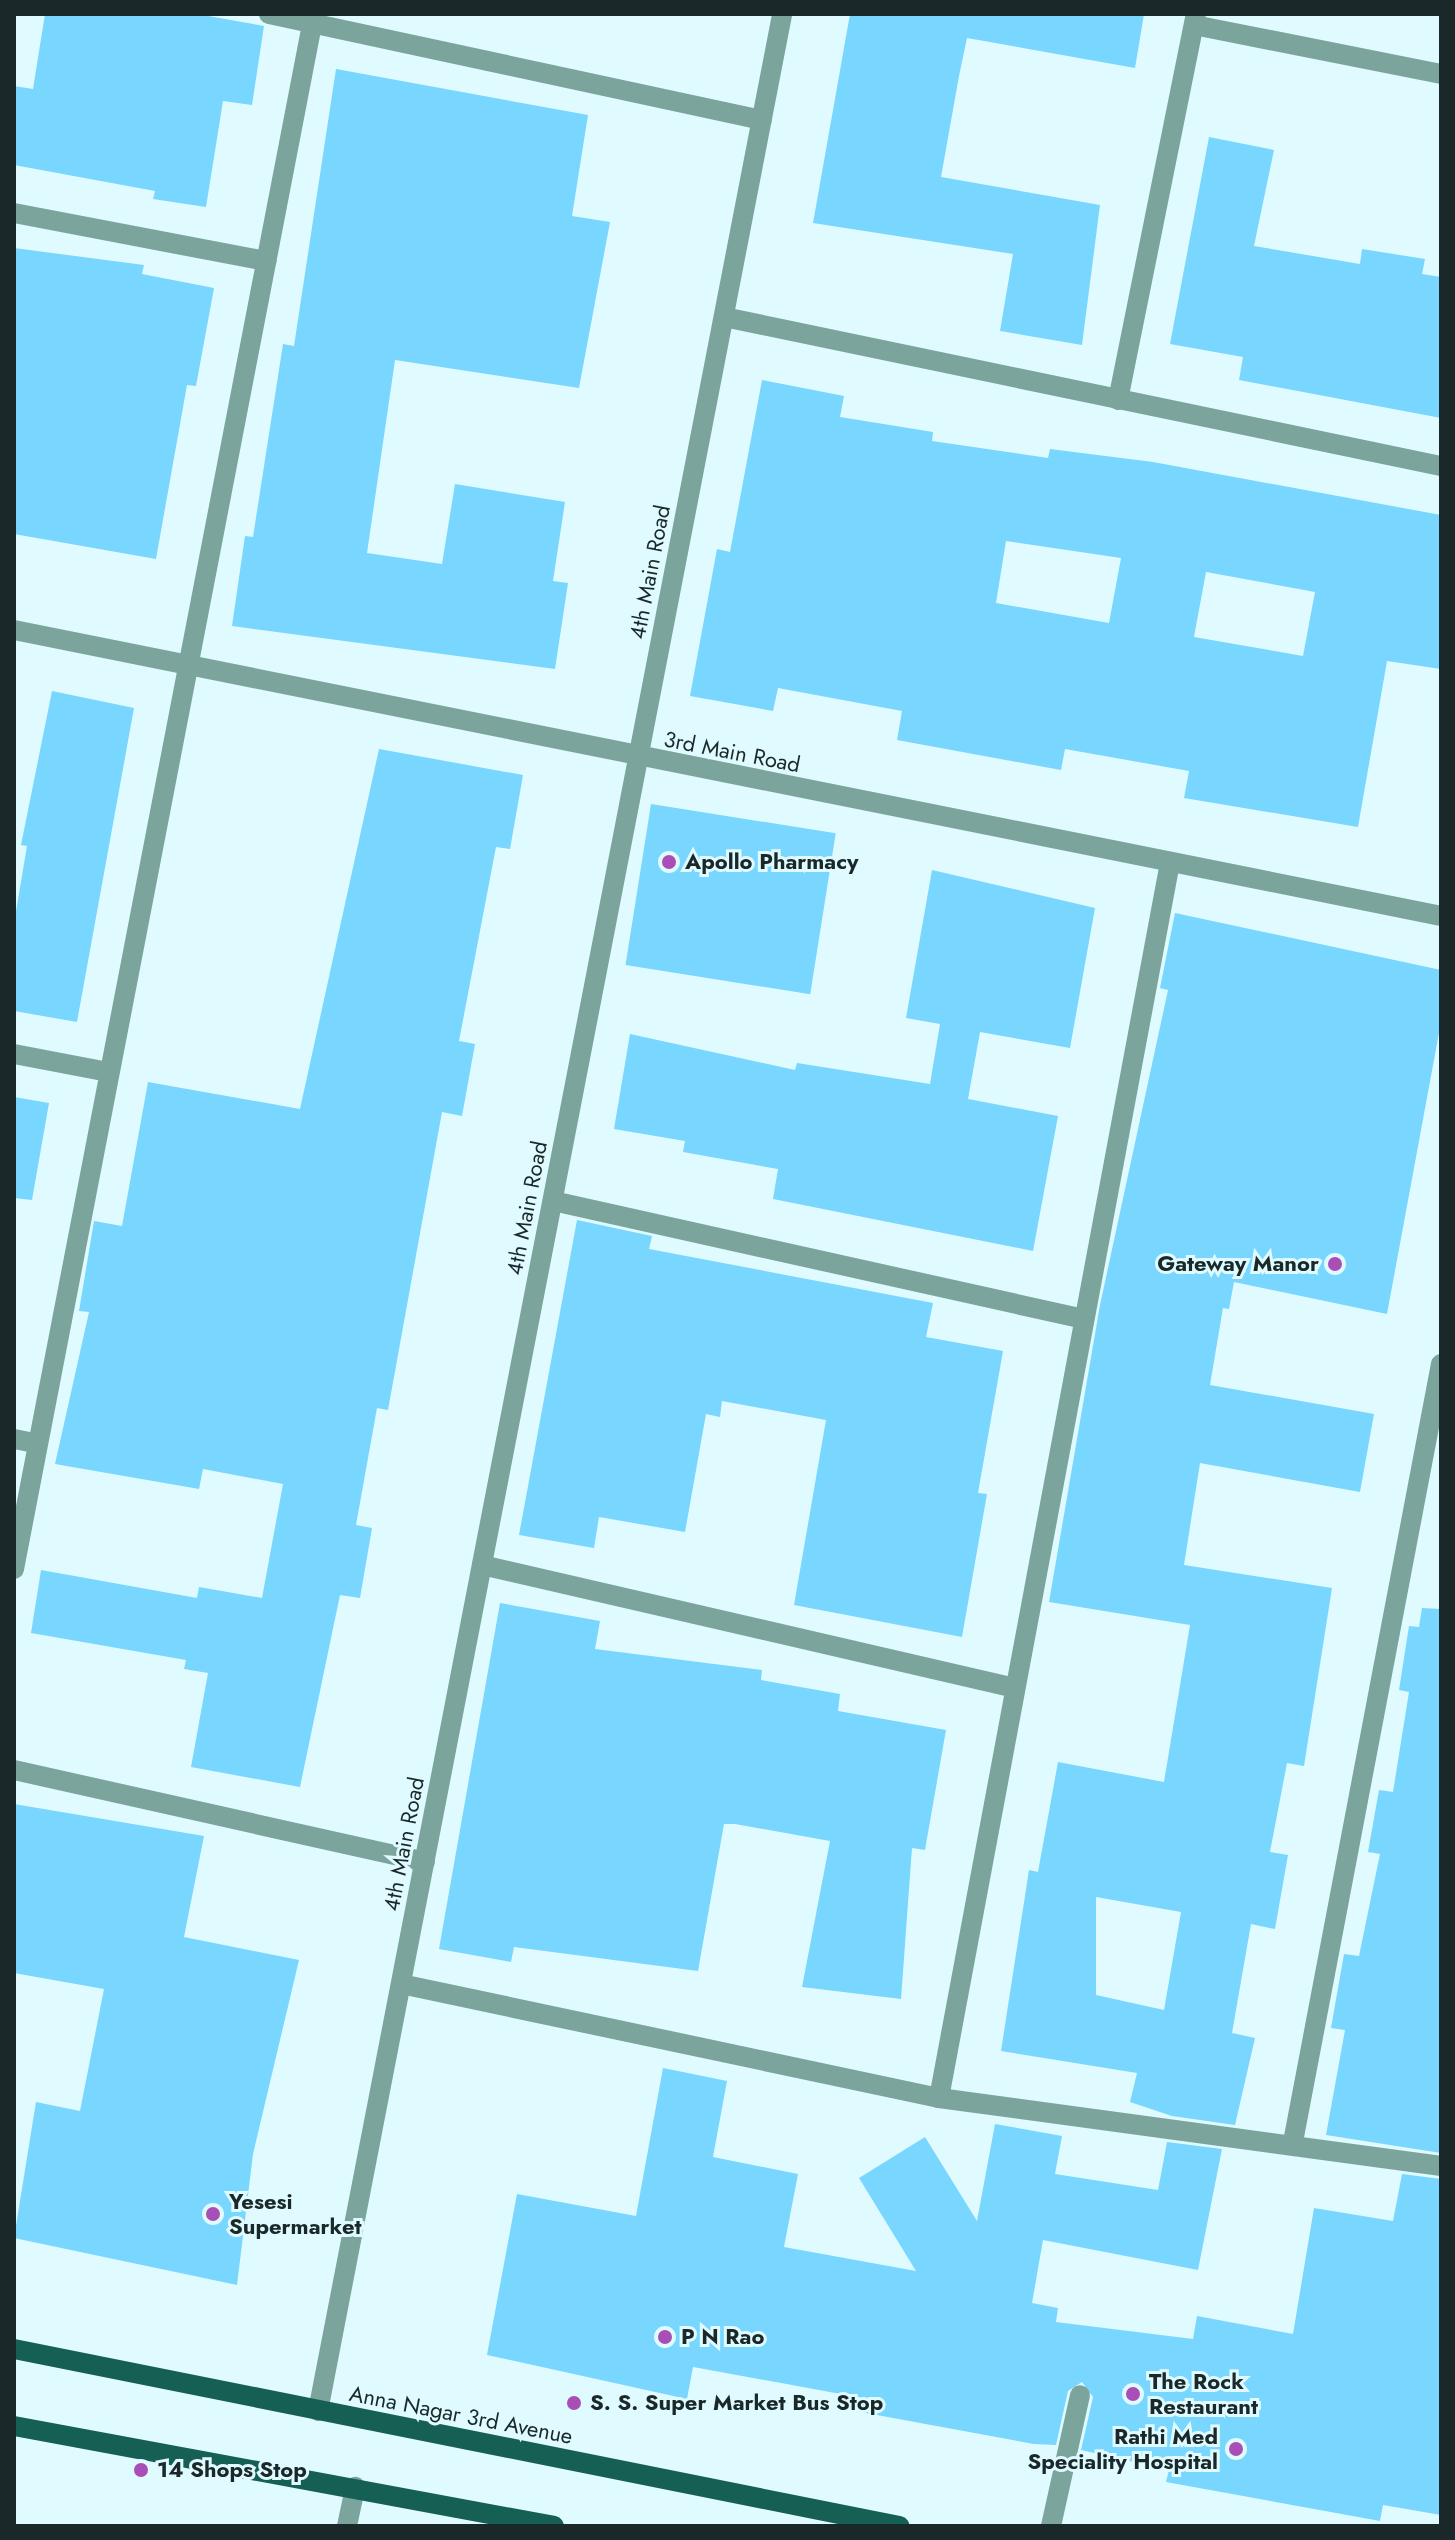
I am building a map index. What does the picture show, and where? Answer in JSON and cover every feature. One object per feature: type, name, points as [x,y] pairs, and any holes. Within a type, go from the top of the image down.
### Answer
[{"type":"main road","name":"Anna Nagar 3rd Avenue","points":[[14,2349],[899,2526]]},
{"type":"main road","points":[[14,2426],[554,2526]]},
{"type":"street","points":[[269,14],[313,18],[762,120]]},
{"type":"street","name":"4th Main Road","points":[[318,2411],[782,14]]},
{"type":"street","points":[[14,1569],[35,1443],[313,18]]},
{"type":"street","points":[[1118,400],[1195,19],[1441,74]]},
{"type":"street","points":[[14,213],[266,261]]},
{"type":"street","points":[[724,317],[1441,466]]},
{"type":"street","name":"3rd Main Road","points":[[14,630],[187,662],[638,758],[1441,916]]},
{"type":"street","points":[[939,2098],[1170,863]]},
{"type":"street","points":[[14,1054],[108,1072]]},
{"type":"street","points":[[553,1201],[1084,1319]]},
{"type":"street","points":[[1293,2142],[1441,1364]]},
{"type":"street","points":[[14,1439],[35,1443]]},
{"type":"street","points":[[482,1565],[1015,1688]]},
{"type":"street","points":[[14,1770],[425,1862]]},
{"type":"street","points":[[401,1984],[939,2098],[1293,2142],[1441,2166]]},
{"type":"street","points":[[1051,2526],[1080,2395]]},
{"type":"street","points":[[347,2526],[355,2487]]},
{"type":"building","points":[[45,14],[197,14],[264,26],[252,105],[223,101],[206,207],[153,199],[155,191],[14,165],[14,86],[33,89]]},
{"type":"building","points":[[850,14],[1144,14],[1135,68],[967,38],[959,76],[941,177],[1100,205],[1082,345],[1000,331],[1013,254],[813,223]]},
{"type":"building","points":[[336,69],[588,115],[572,216],[610,222],[579,388],[395,360],[367,553],[442,564],[455,484],[565,502],[553,581],[568,583],[555,669],[232,626],[245,536],[253,537],[283,344],[294,346]]},
{"type":"building","points":[[1209,137],[1274,150],[1254,246],[1360,264],[1362,249],[1425,259],[1422,274],[1441,277],[1441,418],[1239,380],[1243,357],[1170,344]]},
{"type":"building","points":[[14,248],[144,265],[142,274],[214,288],[196,386],[187,385],[156,559],[14,534]]},
{"type":"building","points":[[762,380],[844,396],[840,417],[933,432],[932,441],[1048,458],[1050,449],[1153,462],[1441,515],[1441,669],[1387,661],[1358,827],[1184,798],[1189,771],[1065,749],[1061,770],[897,740],[902,711],[778,688],[773,711],[690,696],[717,549],[730,552]],"holes":[[[1006,541],[1121,558],[1109,623],[996,603]],[[1206,572],[1315,592],[1303,656],[1194,637]]]},
{"type":"building","points":[[52,691],[134,708],[77,1022],[14,1011],[14,923],[27,846],[21,845]]},
{"type":"building","points":[[379,749],[523,775],[510,849],[496,847],[459,1041],[475,1044],[462,1116],[442,1112],[388,1410],[377,1408],[356,1525],[372,1528],[360,1598],[340,1595],[300,1787],[191,1767],[208,1673],[184,1669],[186,1660],[31,1633],[41,1570],[197,1598],[199,1587],[262,1598],[283,1484],[203,1469],[199,1489],[55,1464],[89,1312],[79,1311],[94,1221],[122,1226],[148,1082],[300,1109]]},
{"type":"building","points":[[651,804],[836,833],[810,994],[626,965]]},
{"type":"building","points":[[932,870],[1095,908],[1070,1048],[980,1032],[968,1099],[1058,1116],[1033,1251],[773,1199],[778,1169],[683,1152],[685,1141],[614,1129],[630,1034],[795,1070],[797,1063],[930,1084],[940,1024],[906,1018]]},
{"type":"building","points":[[1175,913],[1441,970],[1441,1022],[1387,1314],[1234,1282],[1229,1309],[1223,1308],[1210,1385],[1374,1414],[1360,1492],[1200,1463],[1184,1565],[1332,1588],[1304,1766],[1287,1763],[1270,1852],[1288,1855],[1275,1929],[1251,1924],[1232,2033],[1255,2038],[1235,2125],[1172,2116],[1130,2102],[1137,2073],[1001,2051],[1029,1870],[1038,1872],[1058,1762],[1164,1782],[1190,1625],[1049,1602],[1100,1305],[1168,990],[1160,988]],"holes":[[[1096,1897],[1181,1912],[1164,2010],[1096,1995]]]},
{"type":"building","points":[[14,1097],[49,1103],[32,1200],[14,1198]]},
{"type":"building","points":[[577,1220],[652,1236],[649,1249],[933,1303],[926,1337],[1003,1351],[978,1493],[987,1494],[962,1637],[794,1605],[826,1420],[722,1401],[720,1417],[706,1414],[685,1532],[599,1517],[594,1548],[519,1535]]},
{"type":"building","points":[[500,1603],[600,1621],[595,1649],[762,1670],[761,1680],[840,1694],[838,1711],[946,1730],[925,1850],[912,1848],[901,1999],[802,1987],[830,1841],[735,1824],[724,1824],[698,1971],[514,1947],[511,1962],[439,1949]]},
{"type":"building","points":[[1422,1608],[1441,1609],[1441,2153],[1326,2135],[1345,2030],[1331,2028],[1344,1954],[1359,1956],[1380,1854],[1368,1852],[1379,1790],[1393,1792],[1409,1692],[1399,1690],[1409,1626],[1419,1627]]},
{"type":"building","points":[[14,1804],[204,1836],[184,1937],[299,1960],[253,2154],[237,2285],[14,2238],[36,2102],[80,2111],[104,1989],[14,1973]]},
{"type":"building","points":[[663,2068],[727,2081],[713,2157],[798,2174],[784,2247],[916,2271],[859,2178],[925,2137],[977,2221],[995,2124],[1062,2136],[1055,2174],[1158,2190],[1167,2142],[1222,2149],[1198,2270],[1043,2240],[1032,2303],[1058,2308],[1056,2322],[1193,2339],[1197,2316],[1293,2334],[1314,2208],[1393,2221],[1402,2174],[1441,2179],[1441,2515],[1383,2505],[1380,2521],[1166,2482],[1169,2470],[1081,2450],[1093,2397],[1082,2382],[1068,2391],[1056,2445],[1034,2444],[855,2411],[857,2397],[693,2367],[687,2399],[487,2355],[517,2194],[636,2216]]},
{"type":"place","name":"Apollo Pharmacy","points":[[669,862]]},
{"type":"place","name":"Gateway Manor","points":[[1335,1264]]},
{"type":"place","name":"Yesesi Supermarket","points":[[213,2214]]},
{"type":"place","name":"P N Rao","points":[[665,2337]]},
{"type":"place","name":"The Rock Restaurant","points":[[1133,2394]]},
{"type":"place","name":"S. S. Super Market Bus Stop","points":[[574,2403]]},
{"type":"place","name":"Rathi Med Speciality Hospital","points":[[1236,2449]]},
{"type":"place","name":"14 Shops Stop","points":[[141,2470]]}]
